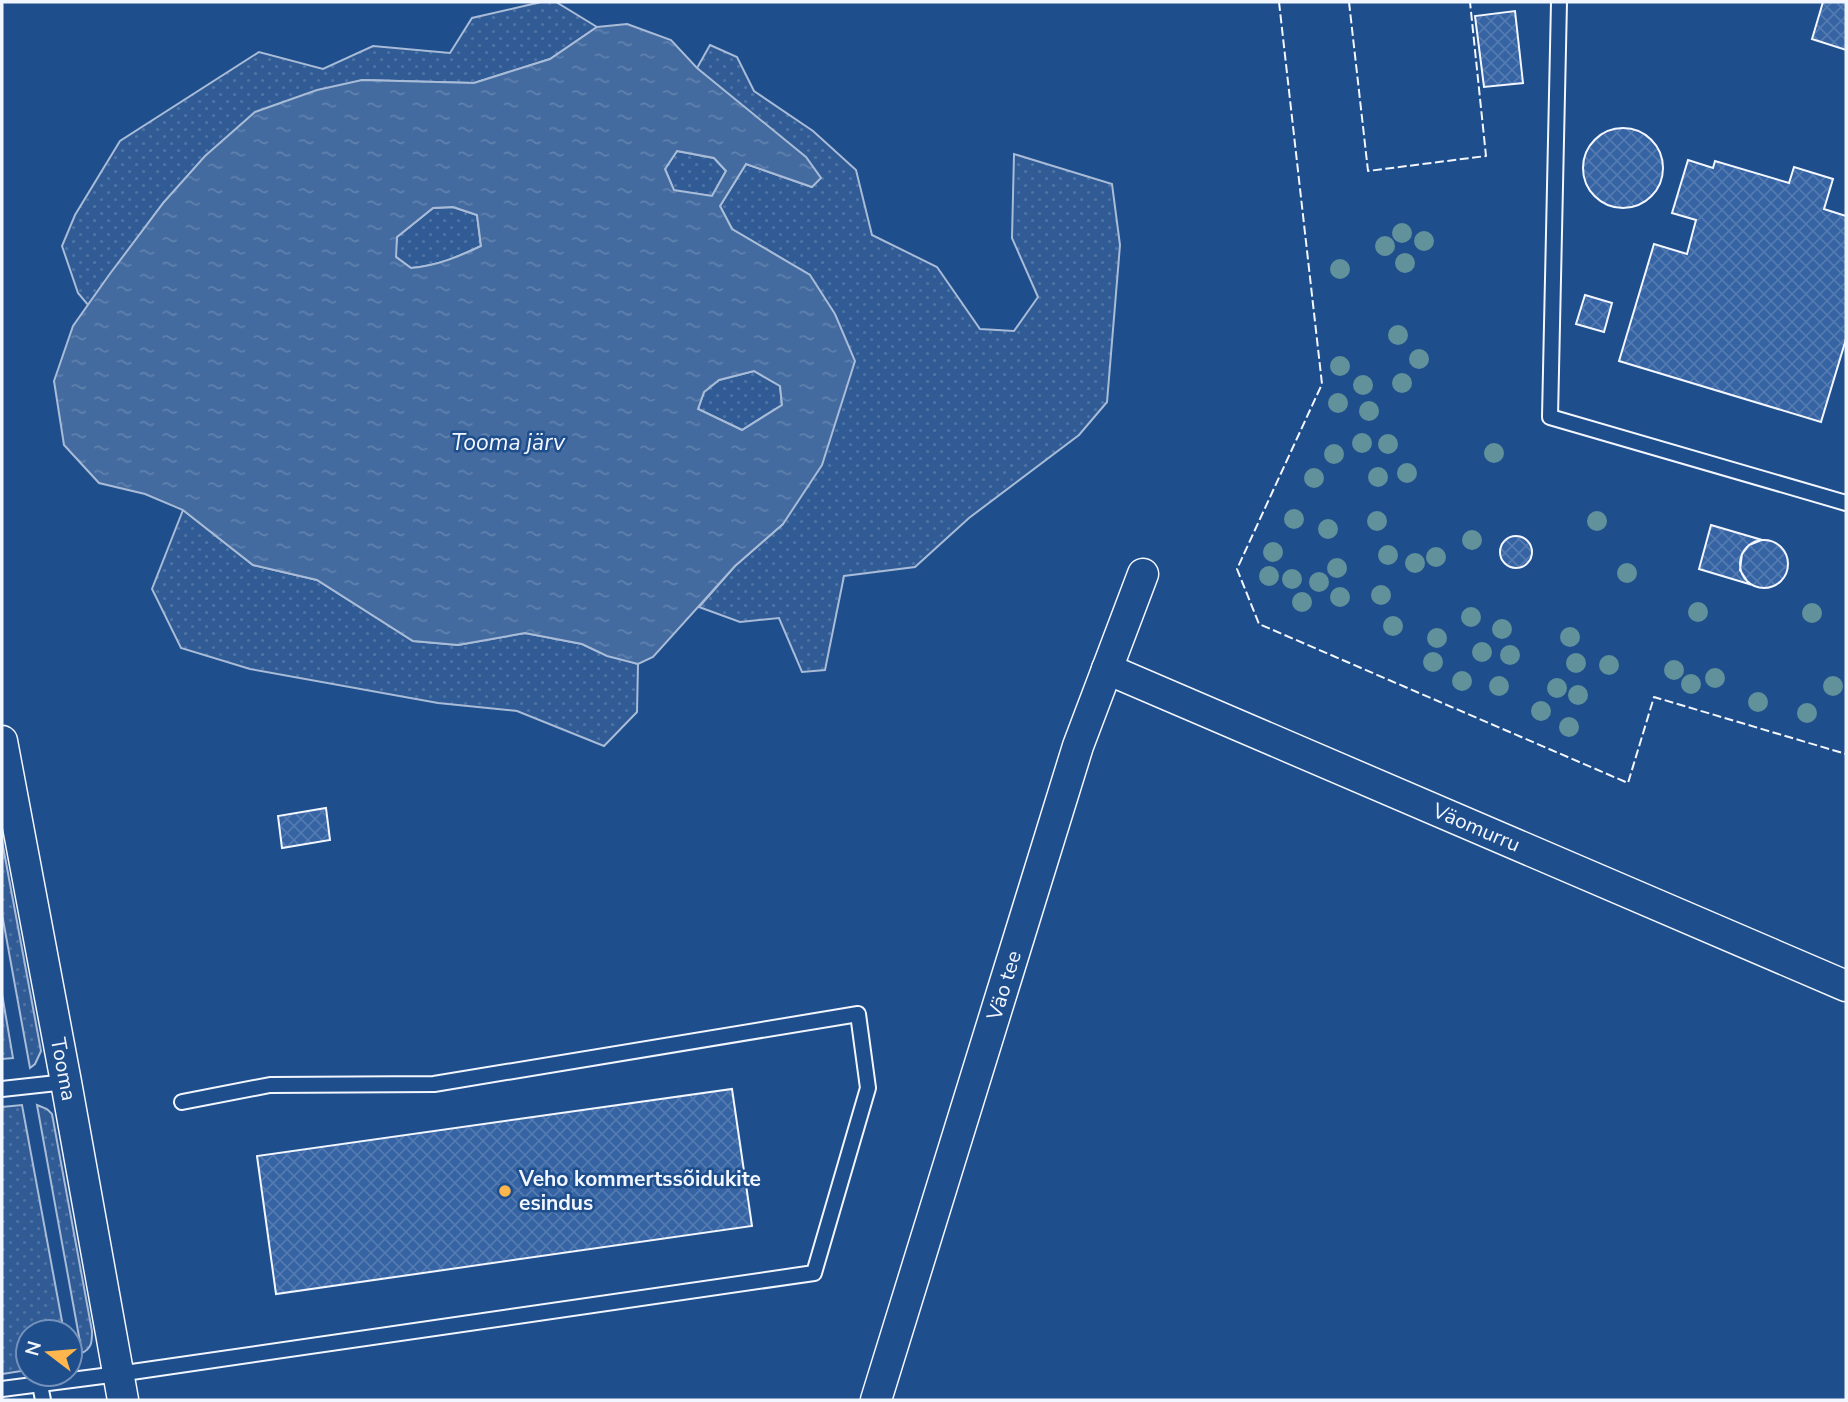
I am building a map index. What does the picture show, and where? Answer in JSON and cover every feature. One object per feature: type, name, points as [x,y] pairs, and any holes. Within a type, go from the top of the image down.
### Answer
[{"type":"street","name":"Väo tee","points":[[876,1400],[1078,746],[1143,575]]},
{"type":"street","name":"Väomurru","points":[[1107,669],[1846,986]]},
{"type":"street","name":"Tooma","points":[[2,741],[120,1387]]},
{"type":"lane","points":[[1559,2],[1550,417],[1846,503]]},
{"type":"lane","points":[[84,1386],[120,1387],[814,1273],[868,1088],[858,1014],[434,1084],[270,1084],[182,1102]]},
{"type":"lane","points":[[2,1089],[66,1082]]},
{"type":"shaded area","points":[[541,2],[556,2],[597,27],[550,59],[474,83],[362,80],[164,202],[88,305],[78,293],[62,246],[75,215],[120,141],[259,52],[323,69],[373,46],[450,53],[472,18]]},
{"type":"shaded area","points":[[710,45],[737,57],[754,91],[813,131],[856,170],[872,235],[937,267],[980,329],[1014,331],[1038,297],[1012,238],[1014,154],[1112,184],[1120,245],[1107,402],[1079,435],[969,518],[915,567],[844,576],[825,670],[802,672],[779,618],[740,622],[699,607],[735,566],[783,524],[810,275],[732,229],[720,206],[746,164],[812,187],[697,68]]},
{"type":"shaded area","points":[[677,151],[714,158],[726,171],[712,196],[674,191],[665,169]]},
{"type":"shaded area","points":[[453,207],[477,215],[481,246],[447,260],[420,267],[411,268],[395,256],[397,237],[433,208]]},
{"type":"shaded area","points":[[754,371],[780,386],[782,405],[742,430],[698,409],[704,392],[719,380]]},
{"type":"shaded area","points":[[183,510],[253,565],[317,580],[413,641],[458,645],[525,633],[582,644],[638,664],[637,712],[604,746],[517,711],[438,703],[250,669],[181,648],[152,589]]},
{"type":"shaded area","points":[[2,841],[41,1051],[30,1068],[2,914]]},
{"type":"shaded area","points":[[2,994],[13,1058],[2,1059]]},
{"type":"shaded area","points":[[22,1105],[61,1318],[14,1318],[14,1372],[2,1374],[2,1107]]},
{"type":"shaded area","points":[[37,1105],[52,1114],[92,1331],[91,1344],[84,1352],[84,1318],[76,1318]]},
{"type":"water","name":"Tooma järv","points":[[627,24],[671,40],[697,68],[806,157],[821,178],[812,187],[746,164],[720,206],[732,229],[810,275],[835,314],[855,361],[822,465],[783,524],[735,566],[653,657],[638,664],[607,656],[582,644],[525,633],[458,645],[413,641],[317,580],[253,565],[183,510],[145,494],[99,483],[64,445],[54,381],[73,326],[164,202],[205,156],[255,112],[317,90],[362,80],[474,83],[550,59],[597,27]],"holes":[[[677,151],[714,158],[726,171],[712,196],[674,190],[665,169]],[[453,207],[477,215],[481,246],[447,260],[411,268],[396,257],[397,237],[433,208]],[[754,371],[780,386],[782,405],[742,430],[698,409],[704,392],[719,380]]]},
{"type":"building","points":[[1823,2],[1846,2],[1846,50],[1812,39]]},
{"type":"building","points":[[1515,11],[1523,83],[1484,87],[1475,16]]},
{"type":"building","points":[[1623,128],[1638,131],[1651,140],[1660,153],[1663,168],[1660,183],[1651,196],[1638,205],[1623,208],[1608,205],[1595,196],[1586,183],[1583,168],[1586,153],[1595,140],[1608,131]]},
{"type":"building","points":[[1688,160],[1713,168],[1715,161],[1789,183],[1794,167],[1833,179],[1824,209],[1846,216],[1846,339],[1821,422],[1619,361],[1654,244],[1687,254],[1696,220],[1672,213]]},
{"type":"building","points":[[1585,295],[1612,303],[1604,332],[1576,324]]},
{"type":"building","points":[[1711,525],[1762,540],[1749,545],[1742,554],[1740,570],[1749,584],[1699,569]]},
{"type":"building","points":[[1516,536],[1527,541],[1532,552],[1527,563],[1516,568],[1505,563],[1500,552],[1505,541]]},
{"type":"building","points":[[1764,540],[1781,547],[1788,564],[1781,581],[1764,588],[1747,581],[1740,564],[1747,547]]},
{"type":"building","points":[[326,808],[330,840],[282,848],[278,816]]},
{"type":"building","name":"Veho kommertssõidukite esindus","points":[[732,1089],[752,1226],[276,1294],[257,1156]]},
{"type":"fence","points":[[1279,2],[1322,384],[1237,569],[1259,624],[1628,783],[1654,697],[1846,754]]},
{"type":"fence","points":[[1349,2],[1368,171],[1486,156],[1470,2]]},
{"type":"place","name":"Veho kommertssõidukite esindus","points":[[505,1191]]}]
